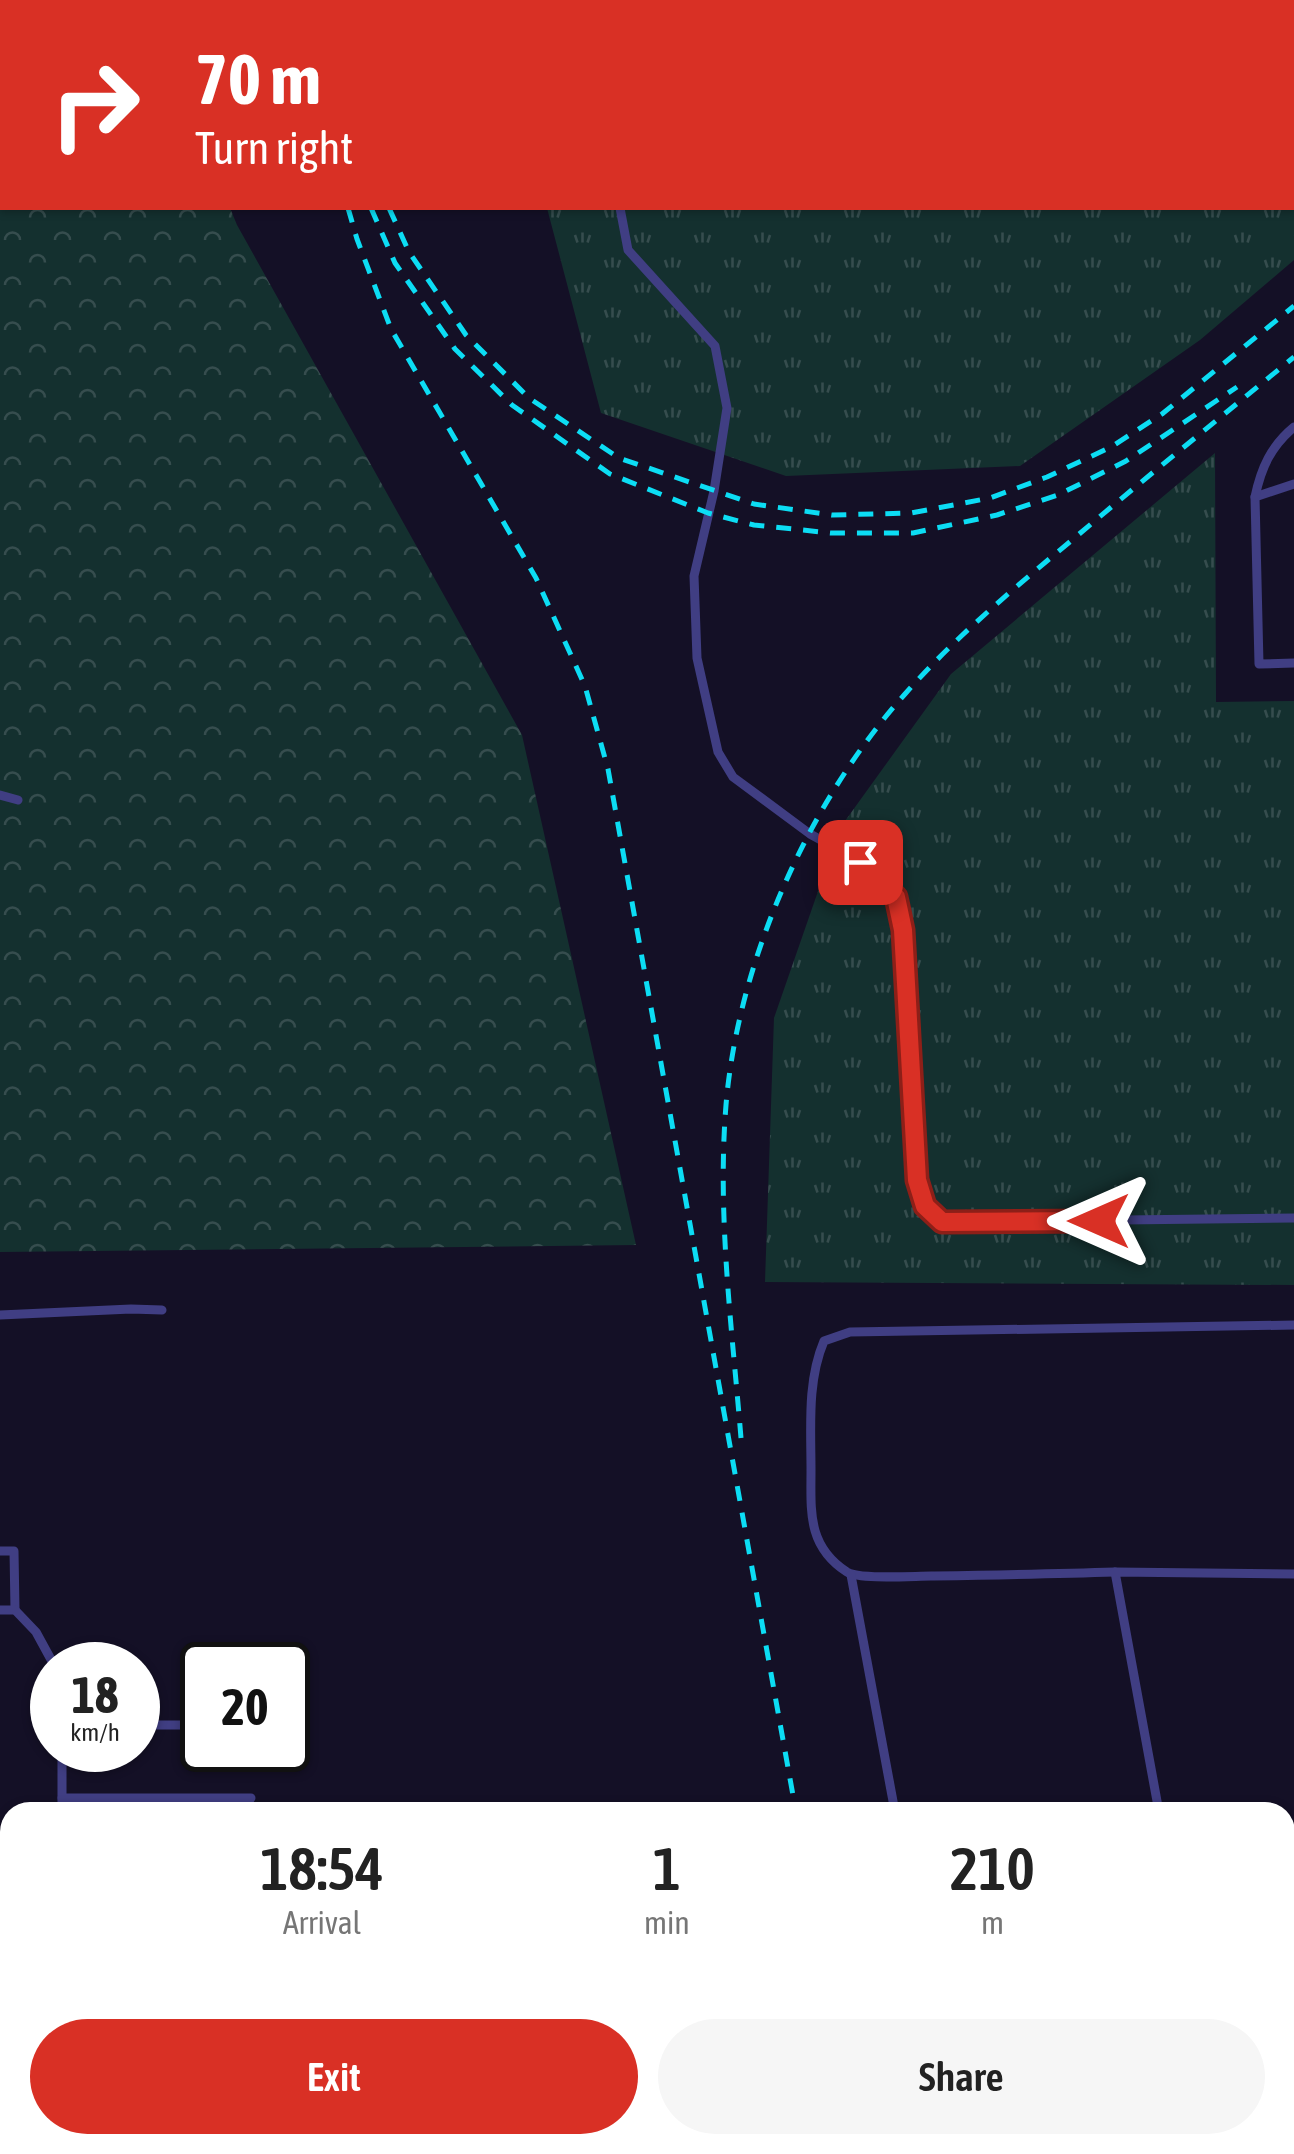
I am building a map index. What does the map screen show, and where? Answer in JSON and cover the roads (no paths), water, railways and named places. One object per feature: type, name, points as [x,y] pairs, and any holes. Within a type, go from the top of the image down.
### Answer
[{"type":"lane","points":[[620,210],[628,250],[715,346],[727,408],[714,491],[694,576],[697,658],[718,752],[733,776],[810,834],[860,862],[896,897],[903,930],[917,1180],[925,1206],[942,1222],[1294,1218]]},
{"type":"lane","points":[[1294,427],[1278,440],[1261,469],[1255,497],[1259,664],[1294,664]]},
{"type":"lane","points":[[1255,497],[1294,484]]},
{"type":"lane","points":[[0,795],[18,800]]},
{"type":"lane","points":[[0,1315],[162,1310]]},
{"type":"lane","points":[[892,1802],[850,1575],[828,1555],[814,1532],[811,1512],[810,1416],[816,1360],[824,1340],[850,1332],[1294,1325]]},
{"type":"lane","points":[[0,1551],[14,1551],[15,1610],[41,1642]]},
{"type":"lane","points":[[1115,1572],[1157,1802]]},
{"type":"lane","points":[[850,1575],[1294,1574]]},
{"type":"lane","points":[[0,1610],[15,1610]]},
{"type":"lane","points":[[62,1772],[62,1802]]},
{"type":"lane","points":[[62,1798],[251,1798]]},
{"type":"railway","points":[[349,210],[391,329],[536,578],[585,686],[608,769],[794,1802]]},
{"type":"railway","points":[[372,210],[395,263],[455,349],[512,405],[610,474],[708,513],[754,525],[831,533],[913,533],[997,515],[1058,495],[1126,461],[1237,387]]},
{"type":"railway","points":[[390,210],[409,252],[466,335],[529,398],[619,458],[754,504],[832,515],[911,513],[990,498],[1047,477],[1111,447],[1162,414],[1294,306]]},
{"type":"railway","points":[[741,1438],[724,1230],[726,1105],[746,995],[763,940],[809,833],[870,736],[945,651],[1294,357]]}]
